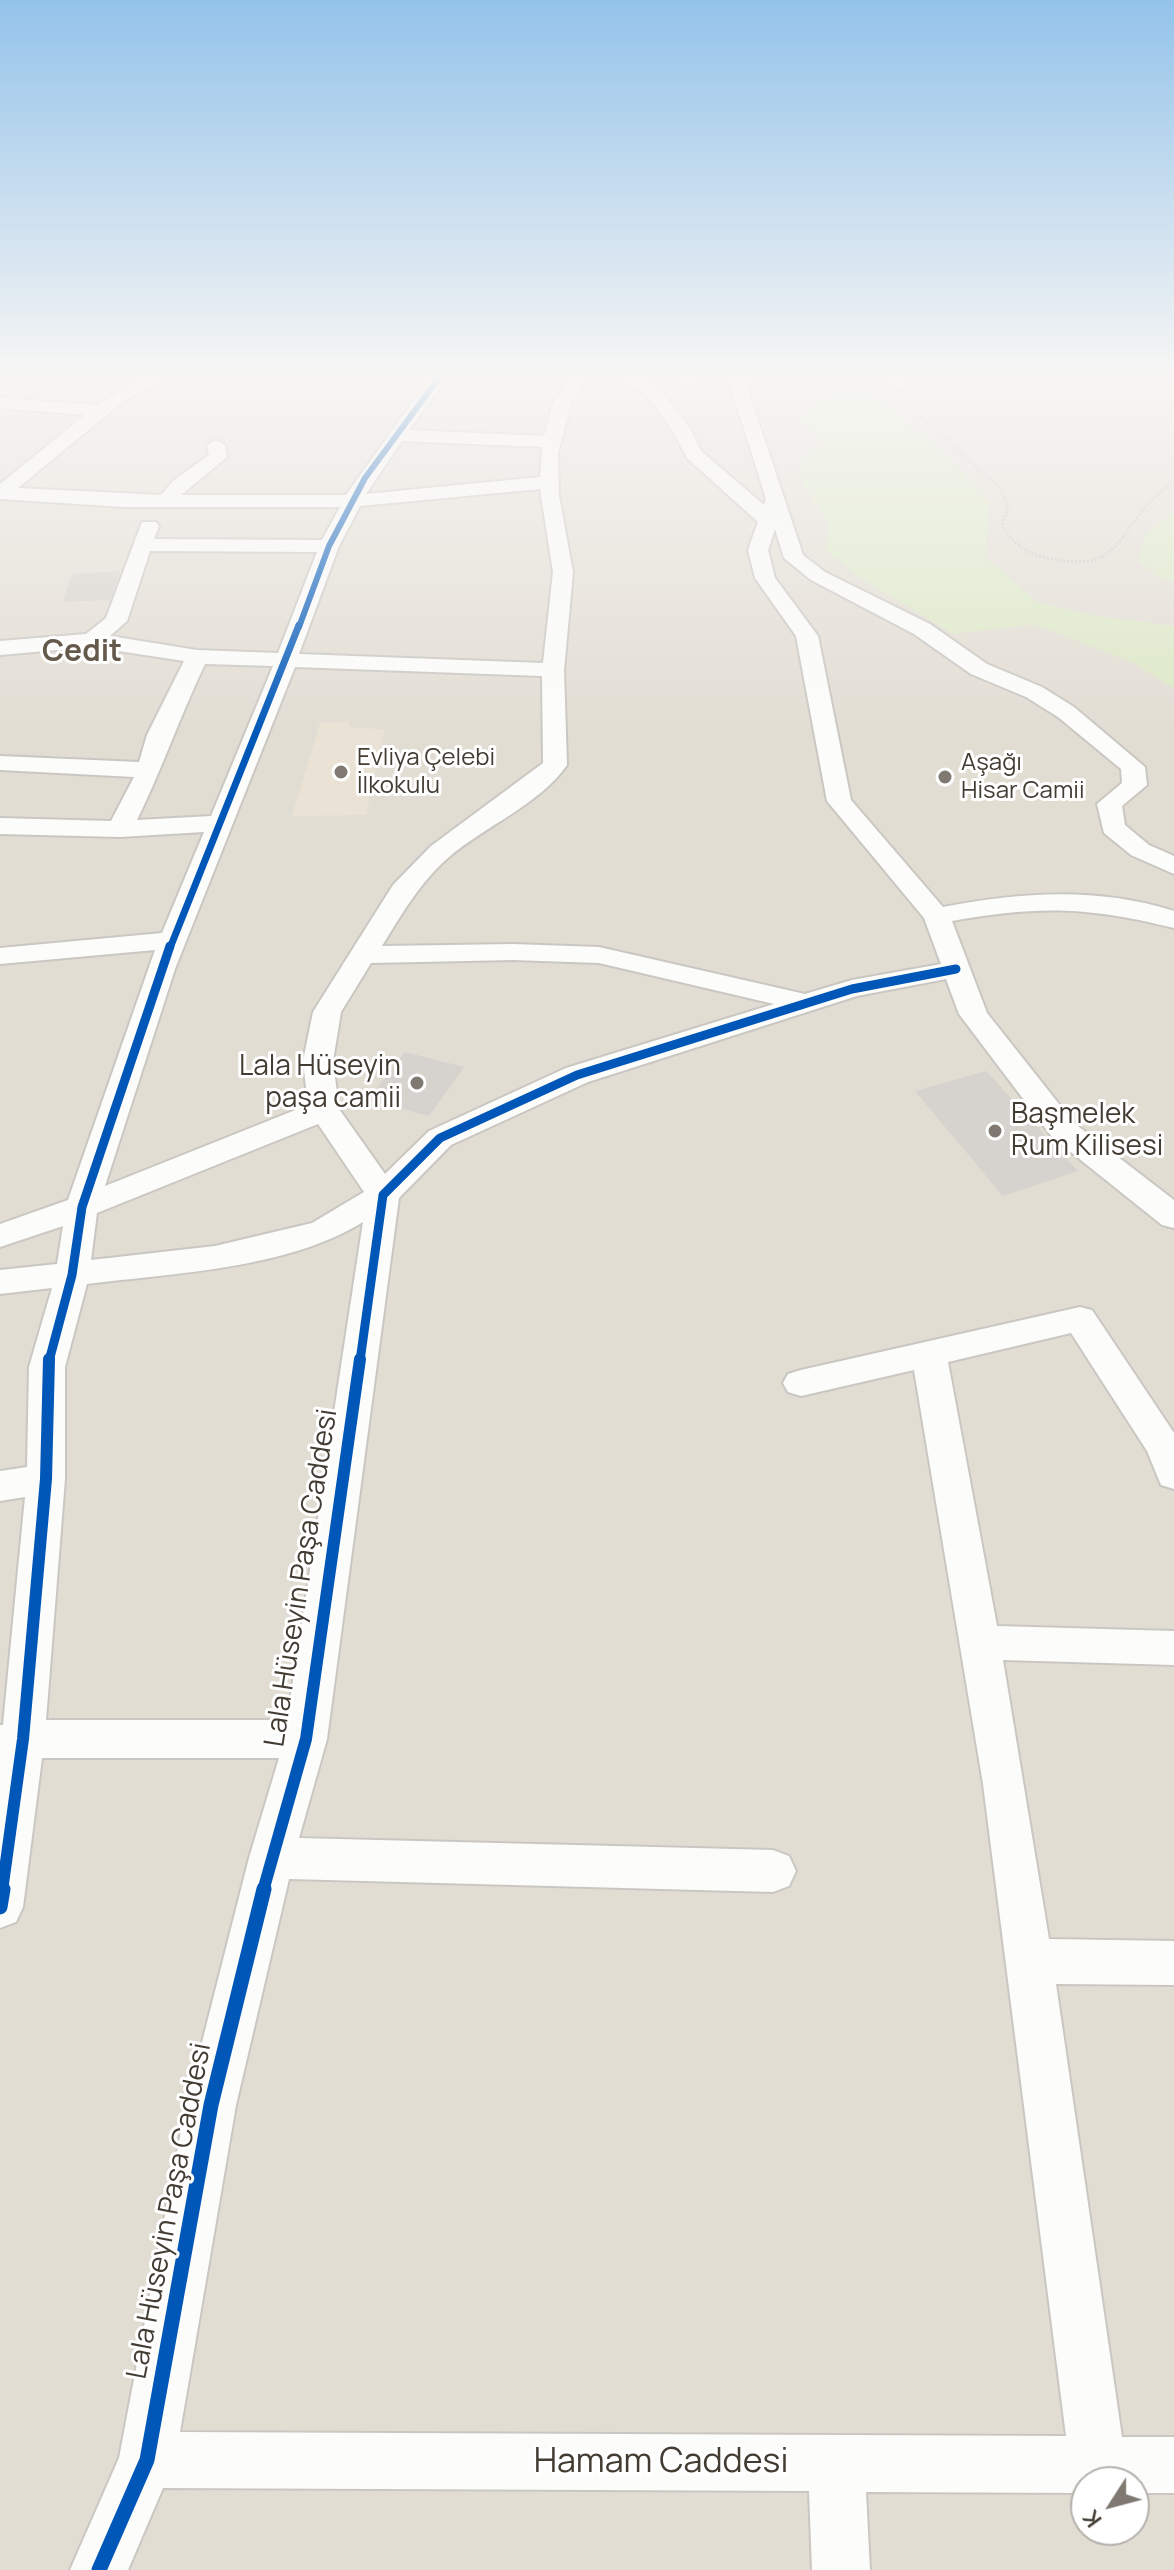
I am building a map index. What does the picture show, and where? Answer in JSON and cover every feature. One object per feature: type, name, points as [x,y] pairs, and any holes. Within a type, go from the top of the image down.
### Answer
[{"type":"street","points":[[59,495],[162,500],[353,501],[416,495]]},
{"type":"street","points":[[92,640],[116,621],[162,500],[168,495]]},
{"type":"street","points":[[0,1907],[12,1742],[46,1479],[47,1367],[72,1275],[82,1207],[173,940],[287,660],[329,546],[357,495]]},
{"type":"street","points":[[383,1195],[324,1110],[318,1061],[327,1012],[406,885],[440,851],[526,790],[555,765],[553,670],[563,572],[551,495]]},
{"type":"street","points":[[742,495],[757,508],[772,510]]},
{"type":"street","points":[[768,495],[794,558],[818,576],[922,629],[979,669],[1034,692],[1066,712],[1133,767],[1135,785],[1109,804],[1113,828],[1140,850],[1174,866]]},
{"type":"street","points":[[772,510],[758,550],[765,578],[807,636],[839,801],[937,916],[973,1014],[1063,1130],[1174,1217]]},
{"type":"street","points":[[144,545],[329,546]]},
{"type":"street","points":[[0,648],[92,640],[197,657],[553,670]]},
{"type":"street","points":[[120,829],[149,770],[159,735],[197,657]]},
{"type":"street","points":[[0,763],[149,770]]},
{"type":"street","points":[[0,826],[120,829],[220,823]]},
{"type":"street","points":[[937,916],[1000,903],[1103,901],[1174,920]]},
{"type":"street","points":[[0,956],[173,940]]},
{"type":"street","points":[[360,955],[513,952],[599,955],[805,1003]]},
{"type":"street","points":[[0,1282],[215,1257],[322,1232],[383,1195],[440,1138],[563,1081],[852,989],[956,969]]},
{"type":"street","points":[[0,1236],[82,1207],[324,1110]]},
{"type":"street","name":"Lala Hüseyin Paşa Caddesi","points":[[99,2570],[147,2460],[211,2105],[271,1858],[306,1739],[383,1195]]},
{"type":"street","points":[[801,1383],[928,1351],[1080,1319],[1164,1448],[1174,1475]]},
{"type":"street","points":[[928,1351],[981,1642],[1029,1961],[1098,2464]]},
{"type":"street","points":[[0,1486],[46,1479]]},
{"type":"street","points":[[981,1642],[1174,1648]]},
{"type":"street","points":[[12,1742],[306,1739]]},
{"type":"street","points":[[271,1858],[773,1871]]},
{"type":"street","points":[[1029,1961],[1174,1963]]},
{"type":"street","name":"Hamam Caddesi","points":[[147,2460],[1174,2465]]},
{"type":"street","points":[[836,2462],[841,2570]]},
{"type":"path","points":[[1003,495],[1008,506],[1002,525],[1010,543],[1037,557],[1081,565],[1103,560],[1117,550],[1145,507],[1158,495]]},
{"type":"shaded area","points":[[0,495],[1174,495],[1174,2570],[0,2570]]},
{"type":"shaded area","name":"Evliya Çelebi İlkokulu","points":[[348,722],[351,728],[385,729],[366,815],[292,816],[320,723]]},
{"type":"green space","points":[[810,495],[982,495],[990,504],[985,556],[1037,602],[1096,616],[1174,626],[1174,689],[1136,664],[1034,624],[953,634],[860,578],[825,550],[829,525]]},
{"type":"green space","points":[[1174,512],[1174,581],[1160,578],[1139,562],[1146,534]]},
{"type":"building","points":[[120,571],[110,600],[63,602],[72,574]]},
{"type":"building","name":"Lala Hüseyin paşa camii","points":[[405,1052],[464,1067],[429,1116],[368,1100]]},
{"type":"building","name":"Başmelek Rum Kilisesi","points":[[986,1071],[1078,1171],[1003,1196],[915,1091]]},
{"type":"cycle path","points":[[0,1907],[23,1739],[46,1479],[47,1367],[72,1275],[82,1207],[161,969],[276,687],[329,546],[356,495]]},
{"type":"cycle path","points":[[99,2570],[147,2460],[211,2105],[271,1858],[306,1739],[383,1195],[440,1138],[577,1075],[852,989],[956,969]]},
{"type":"place","name":"Evliya Çelebi İlkokulu","points":[[341,772]]},
{"type":"place","name":"Aşağı Hisar Camii","points":[[945,777]]},
{"type":"place","name":"Lala Hüseyin paşa camii","points":[[417,1083]]},
{"type":"place","name":"Başmelek Rum Kilisesi","points":[[995,1131]]},
{"type":"district","name":"Cedit","points":[[82,653]]}]
